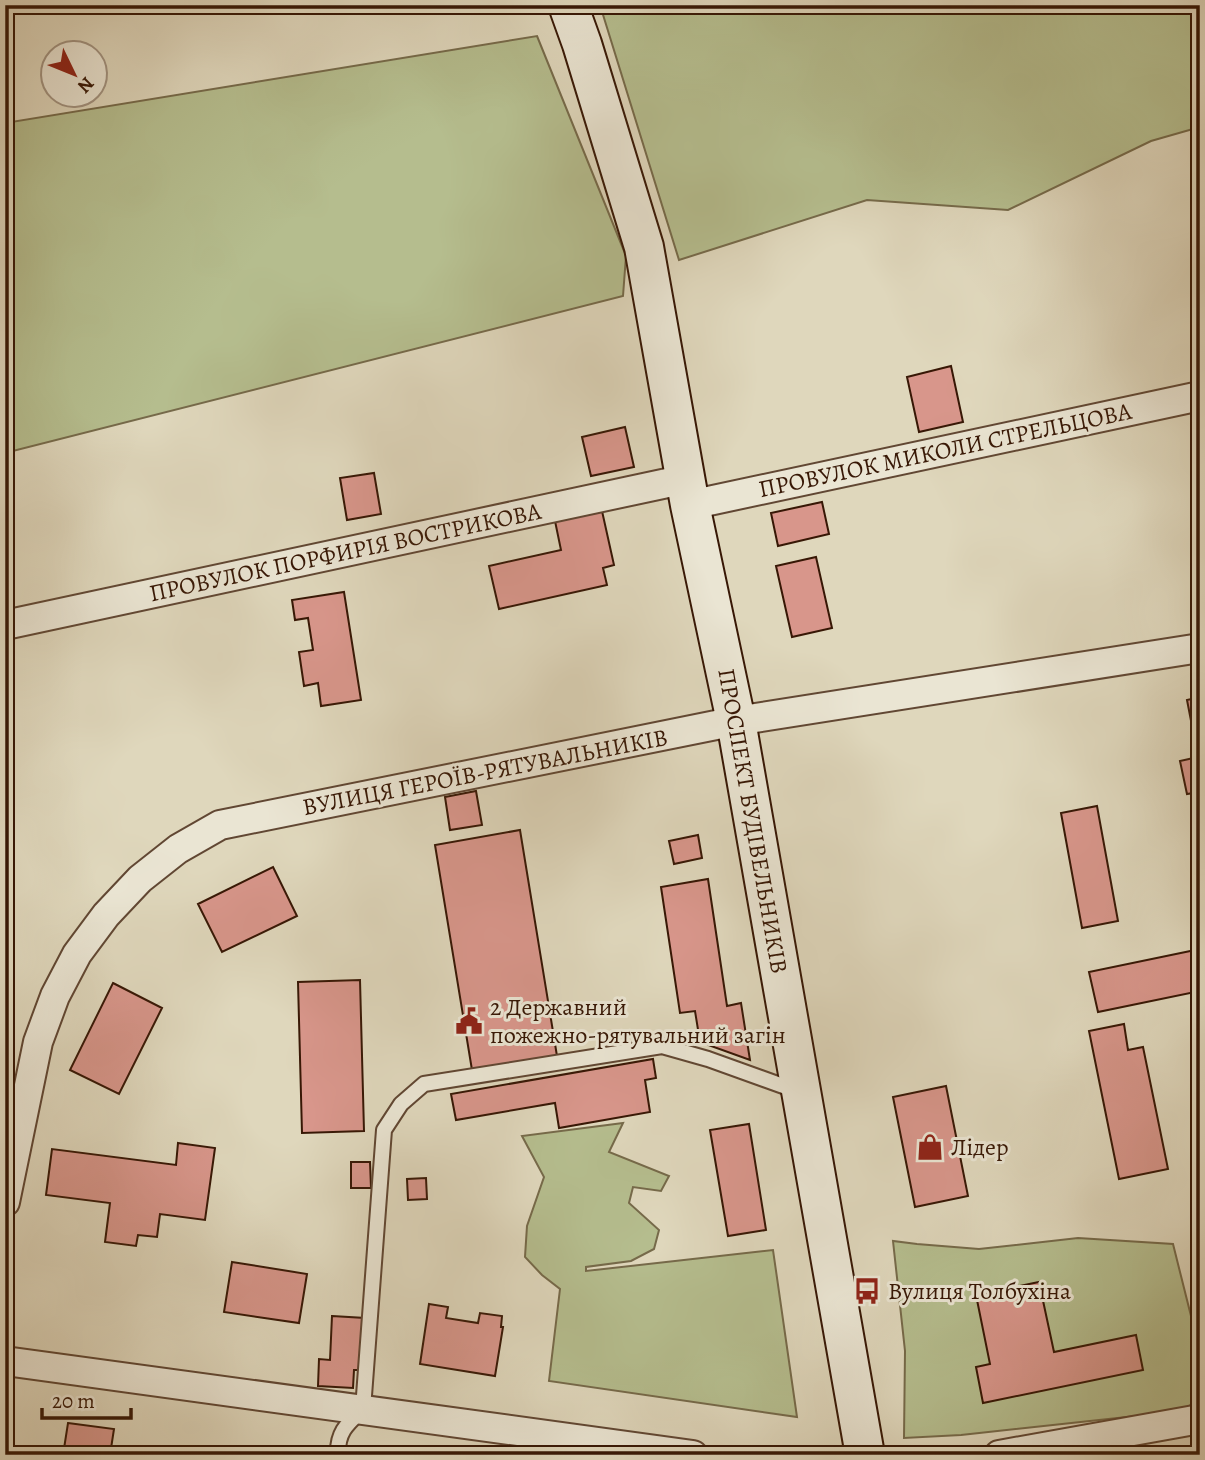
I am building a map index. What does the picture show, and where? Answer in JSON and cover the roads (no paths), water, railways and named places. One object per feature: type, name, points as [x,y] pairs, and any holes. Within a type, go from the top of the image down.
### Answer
[{"type":"street","name":"ПРОСПЕКТ БУДІВЕЛЬНИКІВ","points":[[568,5],[644,247],[688,491],[736,721],[865,1455]]},
{"type":"street","name":"ПРОВУЛОК МИКОЛИ СТРЕЛЬЦОВА","points":[[688,491],[1200,396]]},
{"type":"street","name":"ПРОВУЛОК ПОРФИРІЯ ВОСТРИКОВА","points":[[5,625],[688,491]]},
{"type":"street","name":"ВУЛИЦЯ ГЕРОЇВ-РЯТУВАЛЬНИКІВ","points":[[5,1202],[38,1042],[55,996],[78,954],[106,915],[140,879],[178,849],[220,825],[736,721],[1200,648]]},
{"type":"street","points":[[5,1361],[693,1455]]},
{"type":"street","points":[[999,1455],[1200,1419]]},
{"type":"lane","points":[[338,1455],[338,1441],[347,1424],[363,1409],[384,1130],[401,1104],[424,1084],[662,1046],[708,1059],[802,1093]]},
{"type":"place","name":"2 Державний пожежно-рятувальний загін","points":[[469,1021]]},
{"type":"place","name":"Лідер","points":[[930,1147]]},
{"type":"place","name":"Вулиця Толбухіна","points":[[867,1291]]}]
